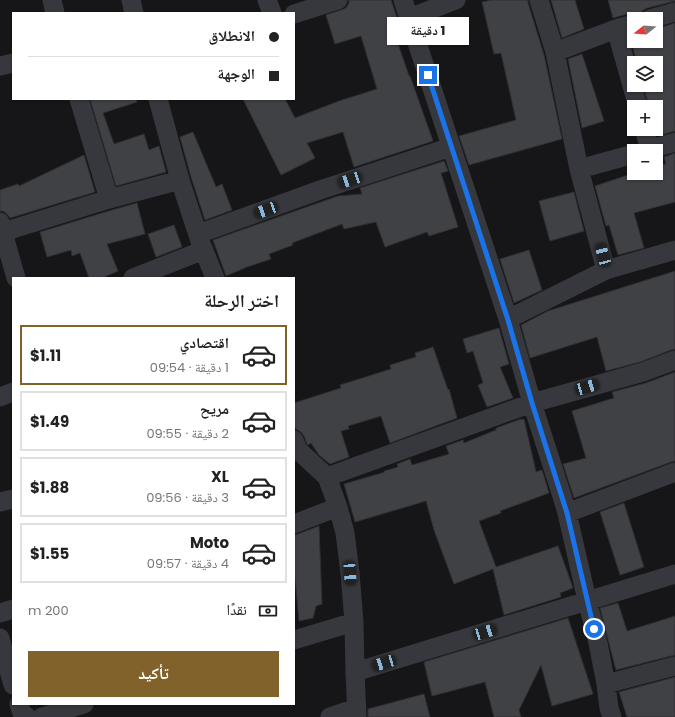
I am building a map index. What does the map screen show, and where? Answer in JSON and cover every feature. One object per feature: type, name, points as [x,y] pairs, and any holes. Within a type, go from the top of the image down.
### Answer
[{"type":"street","points":[[52,0],[55,12]]},
{"type":"street","points":[[131,0],[134,12]]},
{"type":"street","points":[[268,0],[272,12]]},
{"type":"street","points":[[295,14],[338,0]]},
{"type":"street","points":[[403,0],[508,320],[532,403],[567,513],[598,643],[609,708],[612,717]]},
{"type":"street","points":[[409,18],[456,0]]},
{"type":"street","points":[[539,0],[555,52],[580,169],[606,270]]},
{"type":"street","points":[[663,15],[675,12]]},
{"type":"street","points":[[555,52],[627,26]]},
{"type":"street","points":[[616,29],[636,100]]},
{"type":"street","points":[[0,66],[12,63]]},
{"type":"street","points":[[79,100],[109,199]]},
{"type":"street","points":[[158,100],[180,180],[215,277]]},
{"type":"street","points":[[663,145],[675,142]]},
{"type":"street","points":[[135,277],[201,242],[320,190],[451,147]]},
{"type":"street","points":[[580,169],[627,156]]},
{"type":"street","points":[[16,277],[1,229],[180,180]]},
{"type":"street","points":[[508,320],[606,270],[675,250]]},
{"type":"street","points":[[327,476],[532,403],[642,372],[675,360]]},
{"type":"street","points":[[0,397],[12,392]]},
{"type":"street","points":[[295,442],[298,450],[327,476],[338,507],[345,534],[350,573],[354,622],[357,712],[330,717]]},
{"type":"street","points":[[567,513],[675,472]]},
{"type":"street","points":[[0,502],[12,498]]},
{"type":"street","points":[[295,524],[338,507]]},
{"type":"street","points":[[355,672],[675,574]]},
{"type":"street","points":[[0,613],[12,609]]},
{"type":"street","points":[[295,640],[354,622]]},
{"type":"street","points":[[0,638],[12,681]]},
{"type":"street","points":[[606,684],[675,666]]},
{"type":"street","points":[[19,705],[22,713],[27,717]]},
{"type":"street","points":[[42,717],[81,705]]},
{"type":"building","points":[[349,0],[391,0],[399,24],[392,26],[433,141],[354,167],[343,132],[307,143],[315,158],[281,175],[244,100],[286,100],[295,118],[339,101],[377,89],[361,36],[335,44],[326,15],[346,8]]},
{"type":"building","points":[[492,0],[528,0],[544,55],[562,139],[469,165],[459,136],[516,120],[501,53],[494,54],[482,2]]},
{"type":"building","points":[[551,0],[575,0],[584,29],[562,38]]},
{"type":"building","points":[[608,0],[675,0],[647,8],[642,12],[627,12],[627,14],[613,18]]},
{"type":"building","points":[[675,23],[675,131],[663,135],[663,100],[647,100],[645,92],[663,92],[663,56],[635,56],[633,48],[663,48],[663,27]]},
{"type":"building","points":[[582,54],[604,121],[582,128],[568,59]]},
{"type":"building","points":[[90,100],[136,100],[137,102],[103,113],[114,144],[144,134],[149,150],[159,146],[166,172],[116,186]]},
{"type":"building","points":[[193,132],[216,187],[222,184],[232,210],[205,220],[180,137]]},
{"type":"building","points":[[675,153],[675,202],[634,213],[644,248],[618,255],[609,225],[606,226],[595,186],[627,175],[627,180],[663,180],[663,165],[666,164],[664,157]]},
{"type":"building","points":[[84,155],[95,192],[10,218],[3,211],[0,211],[0,190],[18,184],[19,186]]},
{"type":"building","points":[[444,161],[448,171],[441,173],[458,227],[429,236],[427,232],[385,247],[376,222],[344,229],[342,224],[292,243],[293,245],[269,254],[271,259],[226,276],[213,240],[338,196],[362,194],[360,188]]},
{"type":"building","points":[[574,192],[584,231],[550,241],[539,201]]},
{"type":"building","points":[[137,203],[145,234],[107,244],[118,271],[104,277],[89,277],[80,253],[72,256],[71,250],[47,257],[40,232]]},
{"type":"building","points":[[174,225],[182,247],[156,257],[148,234]]},
{"type":"building","points":[[529,250],[542,290],[514,303],[500,259]]},
{"type":"building","points":[[675,271],[675,349],[640,362],[606,371],[597,337],[530,358],[521,325],[548,311]]},
{"type":"building","points":[[499,328],[509,364],[500,367],[513,398],[487,407],[478,385],[483,383],[473,351],[467,353],[463,339]]},
{"type":"building","points":[[433,347],[448,390],[449,389],[457,418],[390,443],[381,416],[348,426],[349,429],[341,431],[349,457],[330,464],[319,455],[311,443],[308,445],[307,444],[304,436],[295,428],[295,403],[341,388],[340,385],[391,369],[390,365],[416,357],[415,353]]},
{"type":"building","points":[[675,372],[675,461],[574,498],[563,464],[586,458],[572,411],[614,398],[612,392],[646,383]]},
{"type":"building","points":[[524,419],[536,472],[542,470],[549,493],[500,511],[501,513],[479,521],[496,567],[558,546],[573,588],[560,593],[561,597],[504,615],[493,569],[454,584],[434,530],[426,501],[355,522],[344,484],[385,472],[384,471],[398,467],[397,464],[410,459],[412,465],[449,454],[446,446],[463,440],[464,443],[496,430],[496,428]]},
{"type":"building","points":[[624,503],[644,567],[620,575],[600,512]]},
{"type":"building","points":[[319,526],[322,604],[316,606],[313,618],[299,621],[295,578],[295,535]]},
{"type":"building","points":[[618,603],[627,631],[675,616],[675,655],[616,670],[600,608]]},
{"type":"building","points":[[568,618],[593,694],[552,706],[541,665],[519,710],[521,717],[494,717],[485,682],[432,696],[424,662]]},
{"type":"building","points":[[675,677],[675,717],[627,717],[619,692]]},
{"type":"building","points":[[424,694],[430,717],[368,717],[368,709]]},
{"type":"route","points":[[428,75],[508,320],[532,403],[562,496],[594,629]]}]
